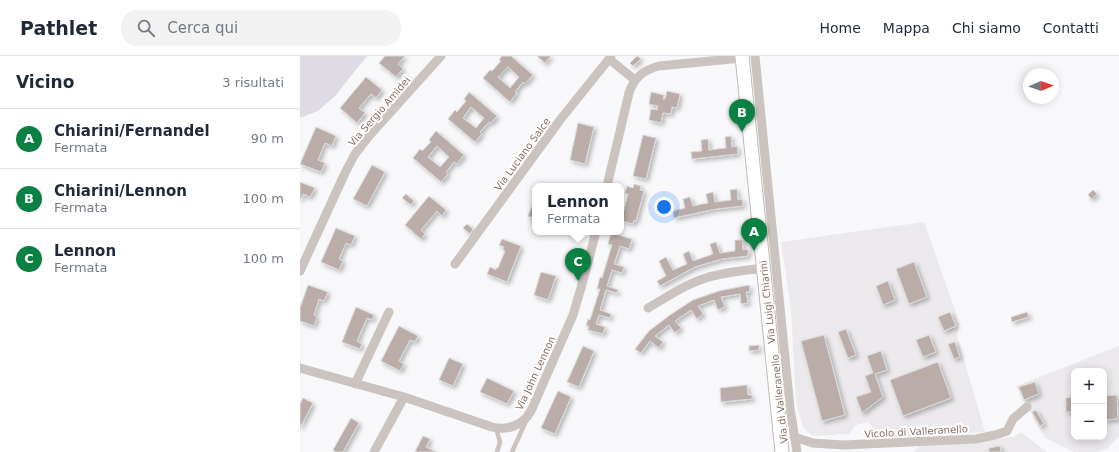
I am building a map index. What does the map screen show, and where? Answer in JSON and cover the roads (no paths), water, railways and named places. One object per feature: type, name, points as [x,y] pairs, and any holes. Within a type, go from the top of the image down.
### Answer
[{"type":"street","name":"Via Sergio Amidei","points":[[300,272],[341,180],[359,148],[441,56]]},
{"type":"street","name":"Via di Valleranello","points":[[755,56],[796,452]]},
{"type":"street","points":[[610,57],[635,80]]},
{"type":"street","name":"Via Luciano Salce","points":[[454,264],[560,120],[610,57]]},
{"type":"street","points":[[608,183],[629,94],[635,80],[647,70],[659,66],[742,57]]},
{"type":"street","name":"Via Luigi Chiarini","points":[[742,57],[782,452]]},
{"type":"street","name":"Via John Lennon","points":[[300,368],[404,397],[496,428],[515,425],[522,422],[528,416],[573,315],[595,235]]},
{"type":"street","points":[[648,308],[688,285],[702,279],[722,274],[763,268]]},
{"type":"street","points":[[355,384],[389,312]]},
{"type":"street","points":[[374,452],[404,397]]},
{"type":"street","name":"Vicolo di Valleranello","points":[[794,437],[813,443],[843,445],[976,439],[1008,431],[1013,419],[1027,407]]},
{"type":"lane","points":[[512,452],[528,416]]},
{"type":"lane","points":[[496,428],[500,442],[497,452]]},
{"type":"place","name":"Chiarini/Lennon","points":[[742,132]]},
{"type":"place","name":"Chiarini/Fernandel","points":[[754,251]]},
{"type":"place","name":"Lennon","points":[[578,281]]}]
